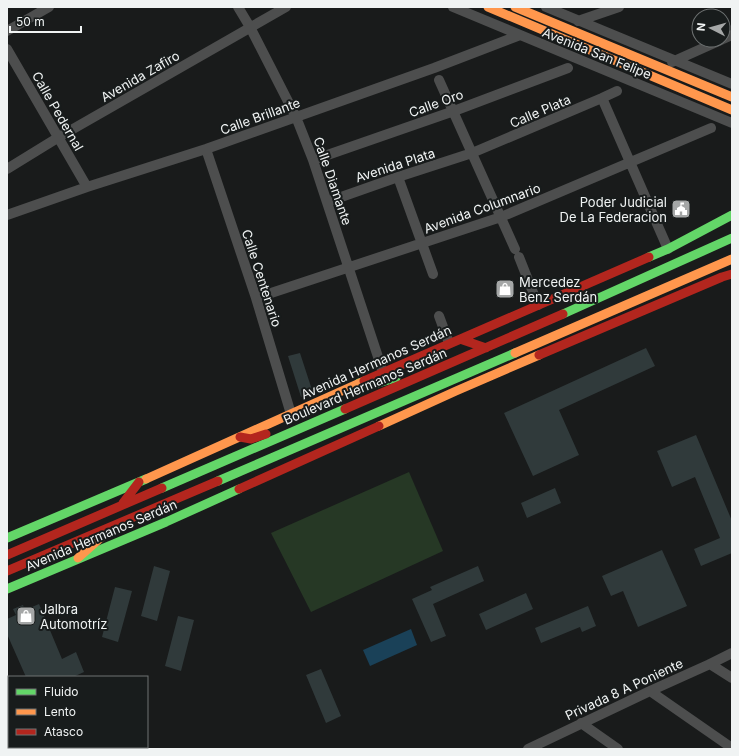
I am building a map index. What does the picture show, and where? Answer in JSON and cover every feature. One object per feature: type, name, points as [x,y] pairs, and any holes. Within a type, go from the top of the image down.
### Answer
[{"type":"main road","name":"Avenida San Felipe","points":[[488,7],[732,110]]},
{"type":"main road","name":"Avenida San Felipe","points":[[515,7],[732,97]]},
{"type":"main road","name":"Avenida Hermanos Serdán","points":[[7,538],[139,482],[460,338],[668,249],[732,214]]},
{"type":"main road","name":"Boulevard Hermanos Serdán","points":[[7,555],[486,348],[732,238]]},
{"type":"main road","points":[[7,571],[324,436],[732,259]]},
{"type":"main road","name":"Avenida Hermanos Serdán","points":[[7,589],[173,519],[456,391],[732,274]]},
{"type":"main road","points":[[460,338],[486,348]]},
{"type":"main road","points":[[359,383],[380,384],[406,376],[418,377]]},
{"type":"main road","points":[[240,437],[247,440],[290,425],[297,424],[303,427]]},
{"type":"main road","points":[[121,505],[139,482]]},
{"type":"main road","points":[[78,558],[115,525]]},
{"type":"street","points":[[7,31],[49,7]]},
{"type":"street","name":"Calle Diamante","points":[[238,7],[250,27],[296,117],[313,160],[383,372]]},
{"type":"street","name":"Avenida Zafiro","points":[[7,169],[59,137],[286,7]]},
{"type":"street","name":"Avenida San Felipe","points":[[453,7],[732,124]]},
{"type":"street","points":[[538,28],[547,7]]},
{"type":"street","name":"Avenida San Felipe","points":[[547,7],[732,84]]},
{"type":"street","points":[[578,20],[619,7]]},
{"type":"street","name":"Calle Brillante","points":[[7,215],[87,187],[206,150],[520,36]]},
{"type":"street","points":[[646,73],[704,48]]},
{"type":"street","name":"Calle Pedernal","points":[[7,49],[87,187]]},
{"type":"street","name":"Calle Oro","points":[[313,160],[454,111],[568,68]]},
{"type":"street","points":[[439,80],[517,253],[538,305]]},
{"type":"street","name":"Calle Plata","points":[[472,153],[616,91]]},
{"type":"street","points":[[602,98],[668,249]]},
{"type":"street","name":"Avenida Columnario","points":[[256,298],[501,217],[711,128]]},
{"type":"street","name":"Calle Centenario","points":[[206,150],[256,298],[292,414]]},
{"type":"street","name":"Avenida Plata","points":[[327,202],[472,153]]},
{"type":"street","points":[[398,177],[433,274]]},
{"type":"street","points":[[439,316],[449,344]]},
{"type":"street","name":"Privada 8 A Poniente","points":[[528,749],[732,653]]},
{"type":"street","points":[[710,664],[732,678]]},
{"type":"street","points":[[650,691],[732,748]]},
{"type":"street","points":[[581,723],[618,749]]},
{"type":"green space","points":[[409,472],[443,551],[311,612],[271,533]]},
{"type":"water","points":[[411,629],[417,645],[370,666],[363,650]]},
{"type":"building","points":[[646,348],[655,366],[559,410],[579,455],[533,476],[504,413]]},
{"type":"building","points":[[300,353],[313,393],[301,397],[288,356]]},
{"type":"building","points":[[696,435],[732,521],[732,553],[701,566],[694,549],[720,538],[695,477],[672,487],[657,451]]},
{"type":"building","points":[[555,488],[561,503],[527,518],[521,503]]},
{"type":"building","points":[[662,550],[687,606],[638,627],[623,591],[611,596],[602,576]]},
{"type":"building","points":[[154,566],[170,571],[157,621],[141,616]]},
{"type":"building","points":[[478,566],[484,581],[433,604],[446,636],[431,642],[412,599],[432,590],[430,587]]},
{"type":"building","points":[[115,587],[132,591],[118,642],[102,637]]},
{"type":"building","points":[[526,593],[533,609],[486,630],[479,614]]},
{"type":"building","points":[[39,604],[62,659],[76,652],[84,672],[75,676],[26,676],[7,634],[7,619],[16,615],[13,609],[23,605],[25,610]]},
{"type":"building","points":[[588,606],[596,626],[582,632],[580,627],[541,643],[535,628]]},
{"type":"building","points":[[178,616],[194,620],[181,671],[165,666]]},
{"type":"building","points":[[321,669],[341,716],[326,723],[306,675]]},
{"type":"traffic: fast","points":[[649,257],[668,249],[732,215]]},
{"type":"traffic: fast","points":[[563,314],[732,238]]},
{"type":"traffic: fast","points":[[218,481],[515,353]]},
{"type":"traffic: fast","points":[[359,383],[378,383],[396,378]]},
{"type":"traffic: fast","points":[[162,488],[345,409]]},
{"type":"traffic: fast","points":[[7,538],[146,479]]},
{"type":"traffic: fast","points":[[7,589],[166,522],[239,489]]},
{"type":"traffic: slow","points":[[488,7],[732,110]]},
{"type":"traffic: slow","points":[[515,7],[732,97]]},
{"type":"traffic: slow","points":[[515,353],[732,259]]},
{"type":"traffic: slow","points":[[379,426],[539,355]]},
{"type":"traffic: slow","points":[[146,479],[364,381]]},
{"type":"traffic: slow","points":[[78,558],[105,534]]},
{"type":"traffic: jam","points":[[364,381],[649,257]]},
{"type":"traffic: jam","points":[[539,355],[732,274]]},
{"type":"traffic: jam","points":[[345,409],[563,314]]},
{"type":"traffic: jam","points":[[460,339],[486,348]]},
{"type":"traffic: jam","points":[[239,489],[379,426]]},
{"type":"traffic: jam","points":[[240,437],[251,439],[266,434]]},
{"type":"traffic: jam","points":[[7,571],[218,481]]},
{"type":"traffic: jam","points":[[123,503],[139,482]]},
{"type":"traffic: jam","points":[[7,555],[162,488]]},
{"type":"place","name":"Poder Judicial De La Federacion","points":[[681,209]]},
{"type":"place","name":"Mercedez Benz Serdán","points":[[505,289]]},
{"type":"place","name":"Jalbra Automotríz","points":[[26,616]]}]
